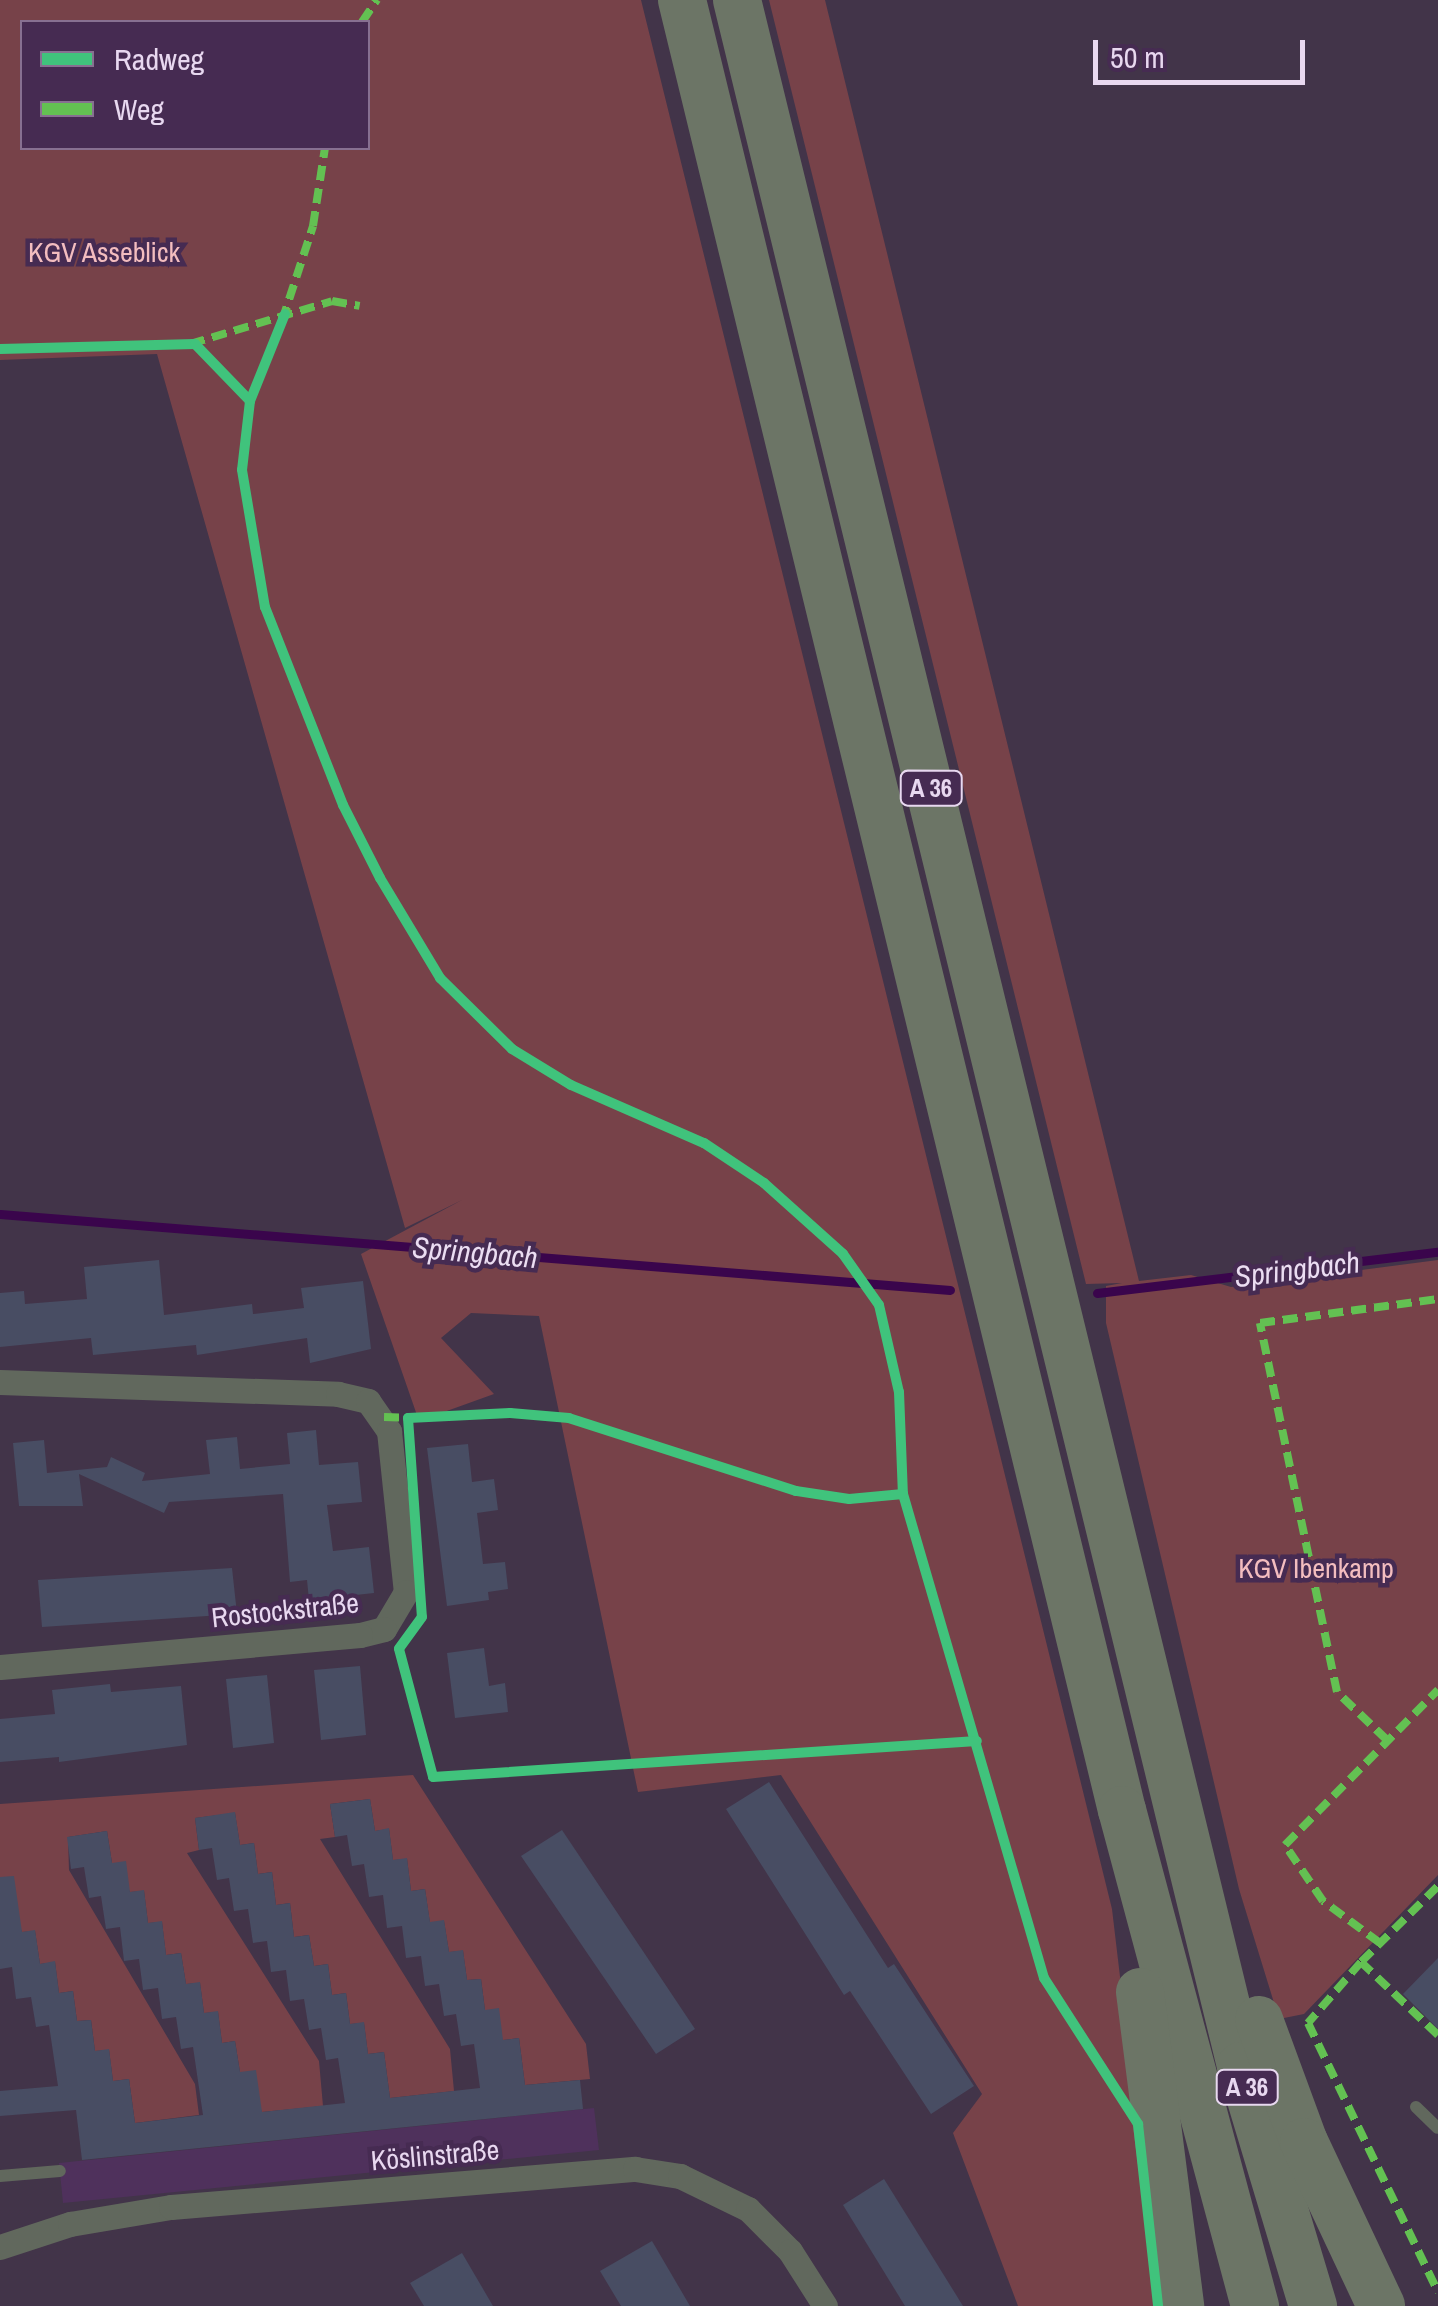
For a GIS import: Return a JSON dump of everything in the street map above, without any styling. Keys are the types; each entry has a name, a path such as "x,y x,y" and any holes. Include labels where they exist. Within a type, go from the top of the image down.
{"highway":[{"name":"A 36","path":"682,0 1122,1810 1256,2306"},
{"name":"A 36","path":"737,0 1241,2066 1313,2306"},
{"path":"1122,1810 1130,1933 1180,2306"},
{"path":"1194,1865 1236,1954 1304,2142 1381,2306"}],"street":[{"name":"Rostockstraße","path":"0,1382 338,1394 368,1401 389,1430 406,1592 384,1628 360,1635 0,1667"},
{"name":"Köslinstraße","path":"0,2247 70,2224 171,2208 635,2169 680,2176 748,2210 790,2251 825,2306"}],"lane":[{"path":"1416,2106 1438,2128"},
{"path":"0,2176 60,2171"}],"shaded area":[{"path":"594,2108 599,2150 63,2203 59,2163"}],"green space":[{"name":"KGV Asseblick","path":"0,0 641,0 1112,1909 1159,2306 1018,2306 953,2133 982,2094 781,1775 638,1792 539,1316 471,1313 441,1338 494,1394 419,1421 361,1254 462,1200 405,1228 157,354 0,360"},
{"name":"KGV Ibenkamp","path":"769,0 825,0 1139,1281 1191,1275 1231,1287 1438,1260 1438,1875 1304,2014 1279,2019 1239,1889 1106,1323 1106,1286 1122,1283 1086,1284"},
{"path":"413,1775 586,2044 590,2079 525,2085 519,2038 503,2040 485,2010 481,1979 467,1980 463,1951 449,1952 444,1921 430,1923 425,1889 411,1891 407,1859 393,1860 389,1829 375,1831 370,1799 330,1804 335,1837 320,1839 450,2049 454,2091 390,2098 384,2052 368,2054 364,2023 350,2024 346,1993 332,1995 328,1964 314,1966 309,1935 294,1937 290,1903 276,1905 272,1872 258,1874 254,1843 240,1845 235,1813 195,1818 199,1850 187,1853 319,2061 323,2106 262,2112 240,2072 235,2041 222,2043 218,2012 204,2013 200,1983 186,1984 181,1953 166,1955 162,1922 148,1923 144,1891 130,1892 112,1863 107,1831 68,1837 69,1870 195,2084 199,2115 135,2123 129,2079 113,2081 109,2050 95,2051 91,2020 77,2021 73,1991 59,1993 55,1962 40,1964 35,1931 22,1932 0,1877 0,1804"}],"building":[{"path":"159,1260 164,1315 252,1304 253,1314 304,1308 301,1288 363,1281 371,1349 310,1363 307,1338 197,1355 196,1345 93,1355 91,1338 0,1347 0,1293 24,1291 25,1304 87,1299 84,1267"},
{"path":"316,1430 319,1465 358,1462 362,1502 327,1505 333,1551 369,1547 374,1593 309,1600 307,1580 290,1582 283,1494 169,1502 164,1513 79,1474 83,1506 19,1506 13,1443 44,1440 47,1473 107,1467 111,1457 145,1473 142,1481 210,1474 206,1440 237,1437 240,1469 290,1464 287,1433"},
{"path":"468,1444 472,1482 494,1479 498,1510 477,1513 483,1564 505,1562 508,1589 488,1592 489,1600 447,1606 427,1448"},
{"path":"232,1568 237,1614 42,1627 38,1580"},
{"path":"484,1648 489,1686 505,1683 508,1712 455,1718 447,1653"},
{"path":"360,1666 366,1735 321,1740 314,1670"},
{"path":"267,1675 274,1743 233,1748 226,1679"},
{"path":"110,1684 111,1692 181,1686 187,1745 59,1762 59,1757 0,1762 0,1719 55,1714 52,1690"},
{"path":"769,1782 888,1968 894,1964 974,2086 931,2114 850,1991 844,1995 726,1809"},
{"path":"370,1799 375,1831 389,1828 393,1860 407,1858 411,1891 425,1889 430,1922 444,1920 449,1952 463,1950 467,1980 481,1979 485,2010 499,2008 503,2040 519,2038 525,2085 580,2080 583,2109 82,2160 76,2110 0,2116 0,2091 58,2086 49,2025 36,2027 31,1997 16,1999 12,1967 0,1969 0,1877 14,1876 22,1932 35,1930 40,1964 55,1961 59,1993 73,1991 77,2021 91,2020 95,2051 109,2049 113,2081 129,2079 135,2123 203,2115 193,2047 181,2049 176,2017 162,2019 158,1988 143,1990 139,1959 124,1961 120,1927 106,1929 101,1896 89,1898 84,1867 71,1869 67,1837 107,1831 112,1863 126,1861 130,1892 144,1890 148,1923 162,1921 166,1955 181,1953 186,1984 200,1982 204,2013 218,2011 222,2043 235,2041 240,2072 256,2070 262,2112 345,2103 338,2058 326,2060 321,2028 309,2030 304,1999 290,2001 286,1970 271,1972 267,1941 253,1943 248,1909 234,1911 229,1878 217,1880 212,1848 199,1850 195,1818 235,1812 240,1845 254,1843 258,1874 272,1872 276,1905 290,1903 294,1937 309,1935 314,1966 328,1964 332,1995 346,1993 350,2024 364,2022 368,2054 384,2052 390,2098 480,2088 474,2044 461,2046 456,2014 444,2016 439,1984 425,1986 421,1956 406,1958 402,1926 387,1928 383,1895 369,1897 364,1864 352,1866 347,1835 335,1837 330,1804"},
{"path":"562,1830 695,2029 656,2054 521,1856"},
{"path":"1438,1958 1438,2029 1403,1994"},
{"path":"884,2179 963,2306 905,2306 843,2205"},
{"path":"652,2241 690,2306 621,2306 600,2271"},
{"path":"462,2253 493,2306 424,2306 410,2283"}],"waterway":[{"name":"Springbach","path":"0,1214 950,1290"},
{"name":"Springbach","path":"1097,1293 1438,1252"}],"marked path":[{"path":"363,20 377,0"},
{"path":"282,321 313,226 325,150"},
{"path":"190,344 332,301 360,306"},
{"path":"1387,1740 1337,1692 1260,1323 1438,1299"},
{"path":"384,1417 415,1418"},
{"path":"1380,1943 1323,1901 1285,1845 1438,1690"},
{"path":"1361,1962 1438,1886"},
{"path":"1438,2035 1361,1962 1308,2023 1438,2292"}],"cycle path":[{"path":"285,314 250,401 242,470 265,607 343,805 380,878 440,978 512,1049 571,1085 704,1143 764,1183 843,1254 879,1305 899,1392 903,1494 1044,1978 1138,2124 1158,2306"},
{"path":"0,349 195,344 250,401"},
{"path":"903,1494 849,1499 796,1491 569,1418 510,1413 408,1418 422,1617 399,1649 433,1777 977,1741"}]}
